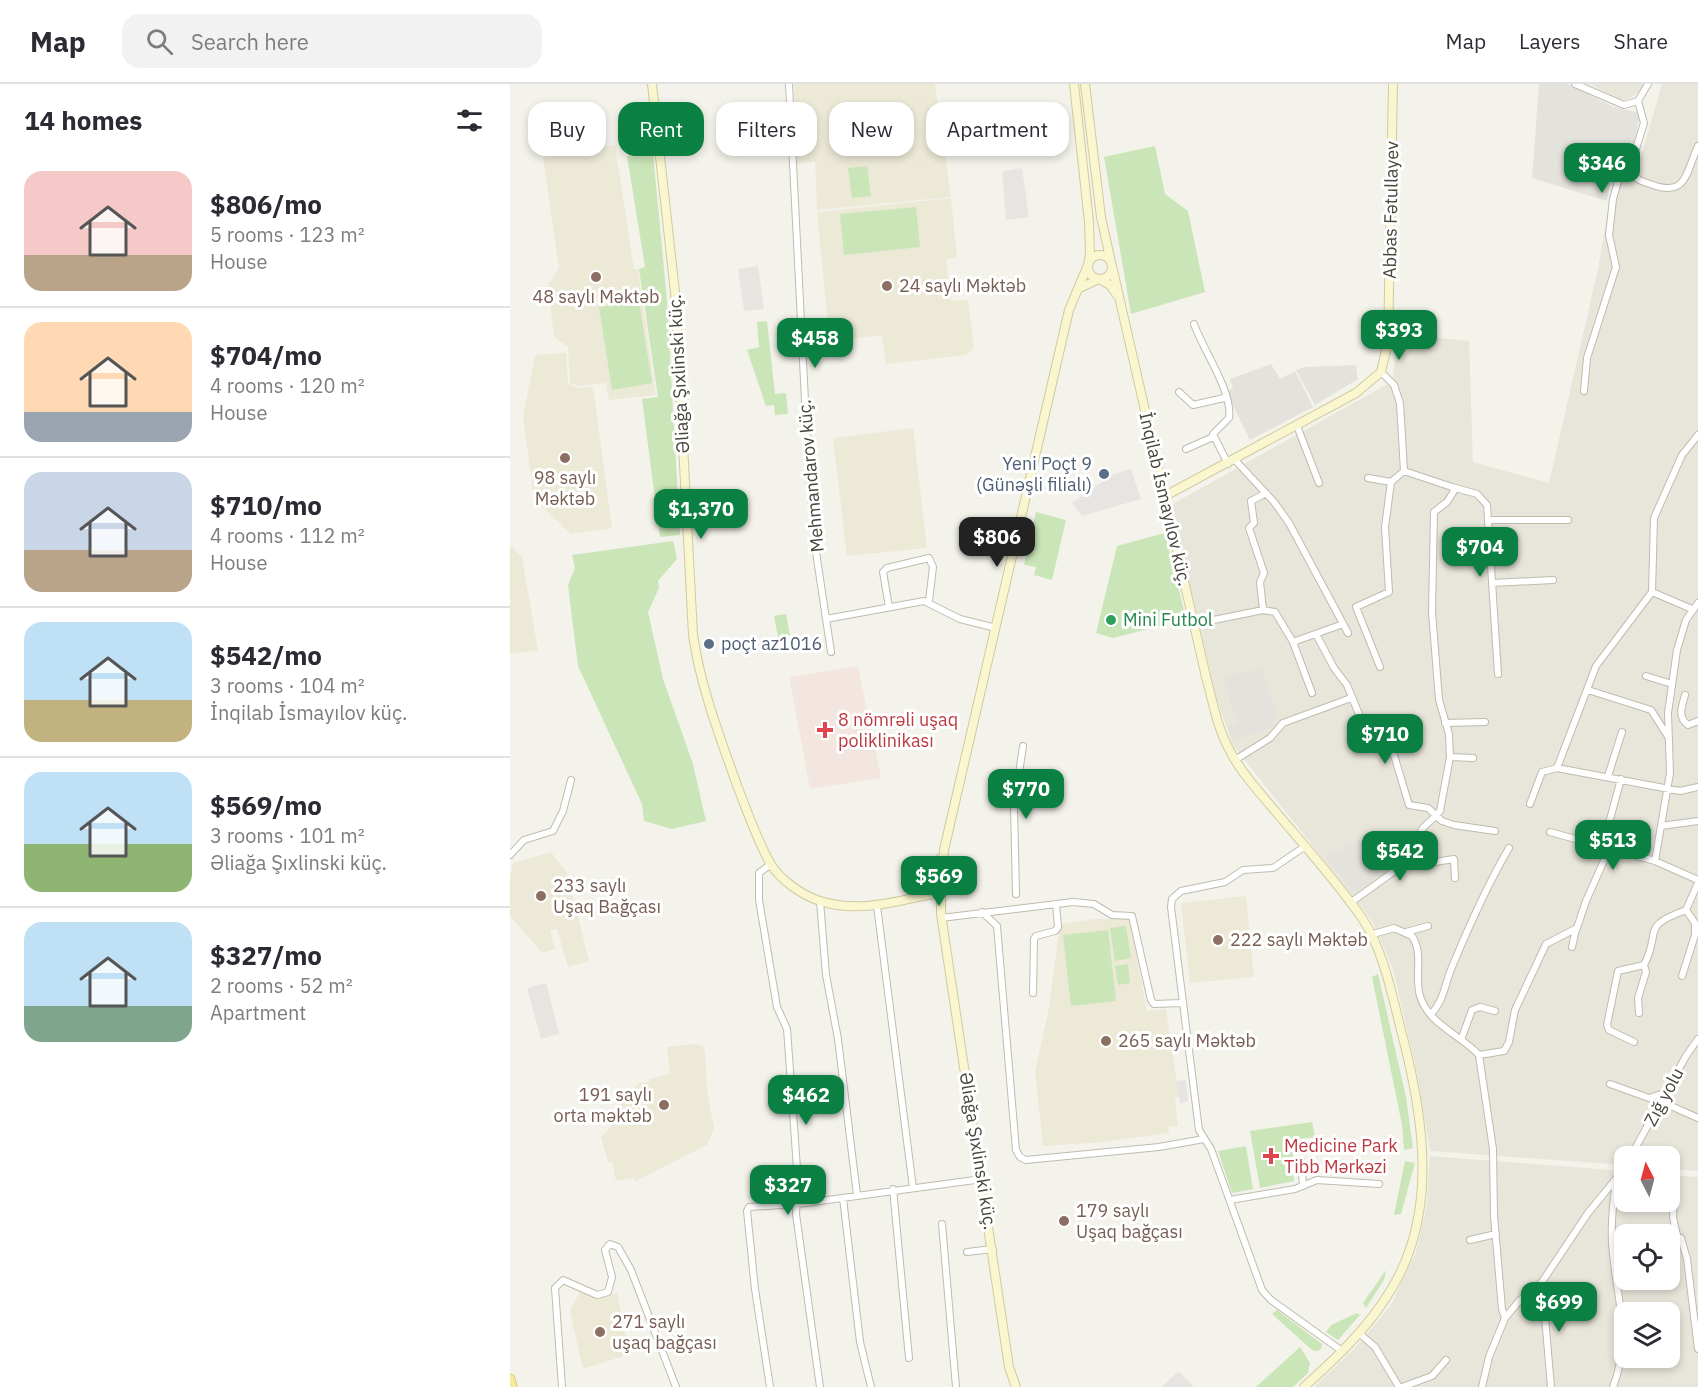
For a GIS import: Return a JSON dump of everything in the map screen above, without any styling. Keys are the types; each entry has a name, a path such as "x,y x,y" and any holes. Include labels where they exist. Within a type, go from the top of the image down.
{"main road":[{"name":"Əliağa Şıxlinski küç.","path":"652,84 675,292 696,652 714,724 771,864 794,887 820,901 847,906 877,906 929,895"},
{"path":"1074,84 1089,222 1088,265 1092,276 1110,285 1121,303"},
{"name":"İnqilab İsmayılov küç.","path":"1085,84 1101,217 1217,719 1235,760 1364,920 1386,973 1405,1044 1423,1137 1424,1161 1417,1216 1406,1259 1390,1293 1359,1333 1304,1387"},
{"name":"Abbas Fətullayev","path":"1381,372 1388,342 1393,84"},
{"path":"941,916 944,850 1075,293 1092,258 1098,255 1106,256 1111,264 1107,276 1088,282 1075,293"},
{"path":"1165,496 1356,393 1381,372"},
{"path":"903,900 926,879 944,850"},
{"path":"926,879 934,877 941,886"},
{"path":"926,879 923,891 929,895 941,916"},
{"path":"929,895 938,892 941,886"},
{"name":"Əliağa Şıxlinski küç.","path":"941,916 994,1249 1010,1367 1015,1387"},
{"path":"510,1379 512,1387"}],"street":[{"name":"Mehmandarov küç.","path":"789,84 808,460 831,651"},
{"path":"1575,84 1618,104 1631,105 1638,100 1648,84"},
{"path":"1584,391 1587,358 1616,267 1609,235 1613,199 1619,178 1629,171 1644,123 1638,100"},
{"path":"1629,171 1639,180 1674,190 1682,184 1698,146"},
{"path":"1194,324 1203,347 1221,379 1224,398 1228,406 1229,418 1215,431 1214,437 1231,462 1266,493 1289,523 1348,633"},
{"path":"1381,372 1394,385 1400,403 1404,471"},
{"path":"1179,392 1193,405 1224,398"},
{"path":"1297,426 1319,483"},
{"path":"1557,768 1596,666 1652,592 1654,518 1682,455 1698,435"},
{"path":"1186,449 1214,437"},
{"path":"1380,667 1356,607 1389,592 1385,527 1391,482 1404,471"},
{"path":"1404,471 1477,494 1484,500 1488,520 1498,674"},
{"path":"1368,478 1391,482"},
{"path":"1422,855 1419,832 1422,825 1436,816 1443,804 1450,757 1439,700 1432,612 1434,512 1453,496 1452,487"},
{"path":"1263,610 1260,582 1264,573 1249,528 1254,523 1251,501 1266,493"},
{"path":"1488,520 1568,519"},
{"path":"889,607 884,572 887,568 929,558 933,567 929,601"},
{"path":"1492,583 1553,580"},
{"path":"1652,592 1692,609"},
{"path":"826,619 929,601 960,619 996,628"},
{"path":"1655,861 1670,773 1668,713 1677,650 1692,609 1698,603"},
{"path":"1194,624 1263,610 1278,614 1293,642 1312,693"},
{"path":"1293,642 1343,624"},
{"path":"1316,634 1363,724 1394,755 1408,805 1428,808 1436,816 1454,825 1495,831"},
{"path":"1646,676 1672,684"},
{"path":"1588,690 1651,710 1669,738"},
{"path":"1685,695 1680,712 1684,722 1688,725 1698,722"},
{"path":"1235,760 1270,738 1283,723 1351,698"},
{"path":"1445,723 1485,722"},
{"path":"1608,776 1622,732"},
{"path":"1016,894 1014,807 1023,746"},
{"path":"1450,757 1473,758"},
{"path":"1530,804 1542,772 1557,768 1680,791 1698,787"},
{"path":"1603,845 1621,779"},
{"path":"510,855 524,840 547,834 557,826 571,780"},
{"path":"1661,825 1698,821"},
{"path":"1550,832 1655,861 1698,882 1686,910 1660,921 1654,928 1644,965 1646,972 1638,998 1639,1013"},
{"path":"1304,847 1273,868 1244,870 1225,882 1176,894 1171,907 1195,1110 1262,1290 1341,1351"},
{"path":"1431,1014 1440,1003 1449,973 1485,888 1509,848"},
{"path":"1572,947 1576,930 1610,848"},
{"path":"1422,855 1435,862 1454,859 1455,878"},
{"path":"1350,903 1410,860 1422,855"},
{"path":"771,864 759,873 757,879 777,1007 787,1029 798,1204 796,1214 820,1387"},
{"path":"820,901 826,975 838,1039 857,1196"},
{"path":"941,916 1056,904 1094,904 1112,915 1132,916 1151,1000 1154,1004 1182,1003"},
{"path":"1032,993 1034,939 1036,936 1055,931 1058,927 1056,904"},
{"path":"877,906 913,1188"},
{"path":"1682,976 1695,935 1695,923 1686,910"},
{"path":"982,912 997,926 1016,1150 1020,1158 1026,1160 1116,1152 1204,1138"},
{"path":"1406,932 1428,926"},
{"path":"1370,935 1394,928 1406,932 1416,942 1420,995 1431,1014 1448,1032 1479,1055 1493,1149 1496,1234 1502,1309 1505,1318"},
{"path":"1479,1055 1500,1053 1507,1047 1515,1010 1546,944 1576,930"},
{"path":"1634,1042 1609,1030 1606,1025 1618,971 1644,965"},
{"path":"1461,1040 1472,1010 1480,1007 1495,1011"},
{"name":"Zığ yolu","path":"1637,1146 1686,1056 1698,1039"},
{"path":"1610,1084 1648,1098 1667,1092"},
{"path":"1662,1102 1698,1118"},
{"path":"1301,1160 1304,1186"},
{"path":"770,1387 755,1289 747,1211 753,1205 798,1204 893,1189 982,1179"},
{"path":"1230,1200 1304,1186 1317,1180 1378,1184"},
{"path":"1482,1387 1489,1357 1505,1318 1520,1300 1542,1282 1588,1213 1614,1184"},
{"path":"893,1189 909,1358"},
{"path":"843,1198 860,1342 872,1387"},
{"path":"1614,1212 1612,1241 1620,1302"},
{"path":"942,1224 956,1387"},
{"path":"1470,1240 1496,1234"},
{"path":"1680,1238 1682,1238 1687,1259 1698,1349"},
{"path":"562,1387 555,1288 560,1281 568,1280 597,1295 608,1292 612,1277 604,1250 610,1244 618,1247 631,1270 676,1387"},
{"path":"967,1252 994,1249"},
{"path":"1542,1282 1551,1387"},
{"path":"1359,1333 1375,1347 1400,1387 1432,1376 1446,1360"},
{"path":"1613,1387 1619,1368"}],"shaded area":[{"path":"794,84 935,84 938,102 926,102 926,156 945,156 951,197 817,210 815,162 797,163 797,156 817,156 817,102 795,102"},
{"path":"1539,84 1567,84 1614,107 1640,113 1634,147 1625,166 1611,180 1607,201 1532,178"},
{"path":"1589,84 1644,84 1640,91 1629,99 1619,99"},
{"path":"1662,84 1698,84 1698,1171 1680,1170 1680,1146 1614,1146 1614,1164 1430,1151 1417,1073 1393,969 1372,921 1233,745 1216,697 1171,505 1393,381 1397,334 1469,341 1473,462 1549,483 1598,269 1613,181 1626,167 1637,171"},
{"name":"48 saylı Məktəb","path":"615,145 634,269 638,269 656,395 609,400 606,383 579,386 570,383 568,347 554,337 548,284 559,268 543,157 606,156 606,146"},
{"path":"1022,168 1029,217 1006,220 1002,171"},
{"name":"24 saylı Məktəb","path":"951,198 957,257 946,260 951,301 968,300 974,347 972,350 966,355 886,364 882,335 841,340 835,334 829,335 817,212"},
{"path":"758,266 764,309 744,311 738,269"},
{"name":"98 saylı Məktəb","path":"566,353 568,384 579,388 593,387 612,528 571,534 534,499 523,417 535,355"},
{"path":"1271,364 1280,379 1295,371 1313,407 1250,440 1226,392 1233,388 1230,379"},
{"path":"1356,365 1358,379 1315,405 1296,370 1304,367"},
{"path":"913,428 927,548 847,556 833,438"},
{"path":"1131,469 1141,499 1082,516 1072,503 1114,474"},
{"path":"510,545 522,557 538,650 510,654"},
{"path":"858,666 881,778 810,789 789,677"},
{"path":"1262,669 1276,712 1269,728 1234,741 1228,727 1237,723 1223,676"},
{"path":"1372,834 1387,870 1355,894 1326,857"},
{"name":"233 saylı Uşaq Bağçası","path":"551,852 567,873 589,961 568,967 557,929 550,931 555,949 542,953 510,916 510,876 513,863"},
{"name":"222 saylı Məktəb","path":"1246,896 1254,977 1190,983 1181,903"},
{"name":"265 saylı Məktəb","path":"1095,919 1130,919 1147,1011 1166,1009 1179,1097 1175,1098 1178,1126 1168,1127 1169,1133 1103,1142 1043,1146 1035,1071 1049,1008 1060,924"},
{"path":"546,983 559,1034 541,1039 527,988"},
{"name":"191 saylı orta məktəb","path":"695,1044 703,1046 705,1051 707,1091 714,1128 707,1145 636,1181 634,1178 616,1181 612,1162 608,1162 601,1137 622,1116 616,1095 634,1089 638,1083 649,1082 649,1079 670,1074 667,1047"},
{"path":"1186,1080 1188,1102 1180,1103 1176,1081"},
{"path":"1430,1156 1614,1170 1614,1212 1680,1212 1680,1176 1698,1177 1698,1387 1314,1387 1354,1349 1391,1305 1416,1252 1426,1209"},
{"name":"271 saylı uşaq bağçası","path":"580,1292 598,1298 617,1293 630,1354 583,1369 570,1310"},
{"path":"1179,1371 1194,1387 1161,1387"}],"green space":[{"path":"1155,146 1165,194 1188,211 1205,292 1131,314 1104,157"},
{"path":"627,156 653,156 667,301 680,535 660,537 642,399 658,397 639,269 645,267"},
{"path":"867,166 871,196 852,198 848,168"},
{"path":"916,207 920,247 844,255 840,214"},
{"path":"639,301 652,383 612,390 599,307"},
{"path":"767,321 775,394 786,393 788,414 775,415 774,405 766,406 747,350 759,347 757,322"},
{"path":"1036,512 1066,520 1052,580 1034,575 1036,567 1024,565"},
{"path":"1165,533 1186,619 1113,638 1096,633 1117,546"},
{"path":"673,541 677,559 658,581 659,588 648,612 663,679 693,764 706,821 672,829 644,821 642,804 578,666 568,585 575,568 572,555"},
{"path":"786,614 790,635 778,637 774,616"},
{"path":"1126,926 1131,958 1115,961 1110,928"},
{"path":"1108,930 1116,1001 1071,1006 1063,935"},
{"path":"1128,964 1130,983 1118,985 1115,966"},
{"path":"1378,974 1406,1097 1413,1148 1404,1150 1402,1125 1372,977"},
{"path":"1312,1122 1315,1137 1292,1140 1294,1181 1260,1188 1250,1131"},
{"path":"1246,1146 1253,1189 1232,1193 1218,1151"},
{"path":"1405,1161 1415,1163 1401,1214 1394,1215"},
{"path":"1386,1270 1384,1280 1366,1308 1363,1303"},
{"path":"1277,1310 1322,1344 1321,1349 1312,1350 1272,1314"},
{"path":"1357,1313 1360,1315 1338,1340 1326,1332 1331,1325"},
{"path":"1300,1347 1310,1363 1308,1373 1293,1387 1256,1387"}],"place":[{"name":"48 saylı Məktəb","path":"596,277"},
{"name":"24 saylı Məktəb","path":"887,286"},
{"name":"98 saylı Məktəb","path":"565,458"},
{"name":"Yeni Poçt 9 (Günəşli filialı)","path":"1104,474"},
{"name":"Mini Futbol","path":"1111,620"},
{"name":"poçt az1016","path":"709,644"},
{"name":"8 nömrəli uşaq poliklinikası","path":"825,730"},
{"name":"233 saylı Uşaq Bağçası","path":"541,896"},
{"name":"222 saylı Məktəb","path":"1218,940"},
{"name":"265 saylı Məktəb","path":"1106,1041"},
{"name":"191 saylı orta məktəb","path":"664,1105"},
{"name":"Medicine Park Tibb Mərkəzi","path":"1271,1156"},
{"name":"179 saylı Uşaq bağçası","path":"1064,1221"},
{"name":"271 saylı uşaq bağçası","path":"600,1332"}]}
